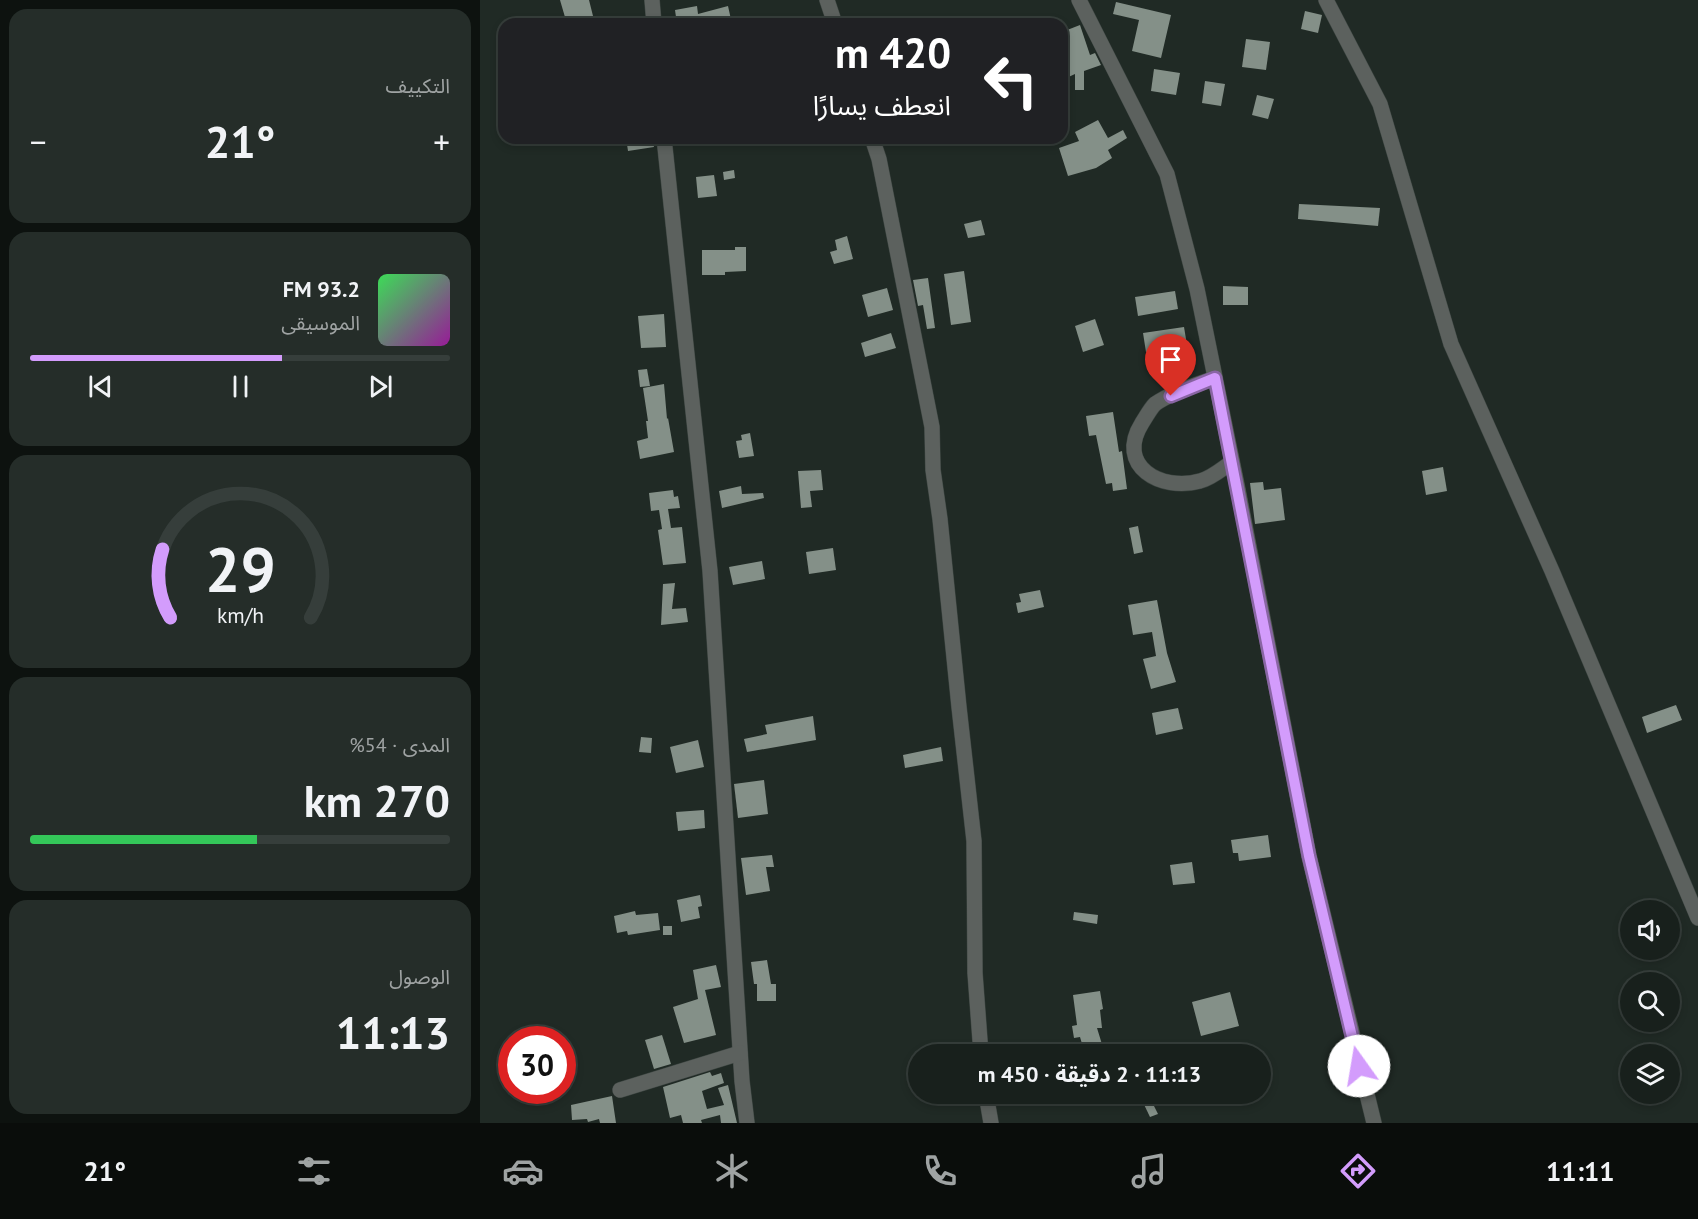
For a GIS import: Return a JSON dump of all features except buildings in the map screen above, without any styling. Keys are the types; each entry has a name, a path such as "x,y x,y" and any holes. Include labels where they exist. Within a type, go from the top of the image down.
{"street":[{"path":"652,0 654,18"},
{"path":"827,0 833,18"},
{"path":"1079,0 1167,174 1197,289 1309,856 1374,1123"},
{"path":"1326,0 1380,104 1451,344 1552,571 1698,918"},
{"path":"665,144 710,571 740,1053 747,1123"},
{"path":"874,144 879,159 932,427 933,470 974,841 975,973 980,1044"},
{"path":"1215,378 1153,405 1135,435 1133,452 1137,464 1153,478 1179,483 1200,481 1232,462"},
{"path":"620,1090 740,1053"},
{"path":"988,1104 991,1123"}],"route":[{"path":"1171,396 1215,378 1309,856 1359,1066"}]}
